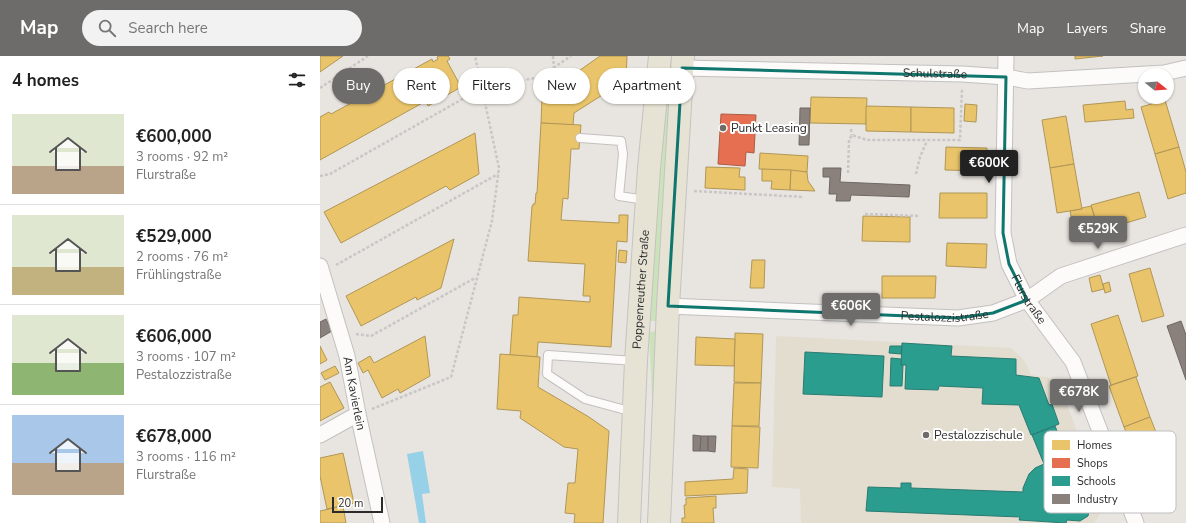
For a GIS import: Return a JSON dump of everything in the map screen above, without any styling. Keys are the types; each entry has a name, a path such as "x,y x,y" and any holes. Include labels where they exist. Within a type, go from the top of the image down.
{"main road":[{"name":"Poppenreuther Straße","path":"630,523 636,361 647,200 660,56"},
{"path":"659,523 668,306 682,62"}],"street":[{"name":"Flurstraße","path":"1006,56 1003,233 1009,264 1027,300 1073,362 1100,431"},
{"name":"Schulstraße","path":"682,62 962,74 1006,77 1028,81 1164,73 1186,68"},
{"name":"Pestalozzistraße","path":"668,306 958,318 993,313 1027,300 1061,276 1186,235"},
{"name":"Am Kavierlein","path":"321,269 347,356 382,523"},
{"path":"320,435 358,414"},
{"name":"Flurstraße","path":"1132,513 1136,523"}],"lane":[{"path":"580,138 621,141 623,154 619,196 647,200"},
{"path":"633,412 585,399 547,374 548,355 636,361"}],"path":[{"path":"320,88 368,56"},
{"path":"475,56 478,68"},
{"path":"553,56 554,68"},
{"path":"554,68 571,56"},
{"path":"852,135 867,140 960,140 962,74"},
{"path":"320,176 330,174 458,102"},
{"path":"358,414 451,376 492,221 499,168 485,104"},
{"path":"848,173 849,140 852,135 851,129"},
{"path":"916,174 920,157 927,140"},
{"path":"321,269 498,174"},
{"path":"675,190 804,197"},
{"path":"865,214 920,216"},
{"path":"342,337 353,334 372,336 476,278"}],"highlighted area":[{"path":"682,68 1006,77 1003,233 1009,264 1027,300 993,313 958,318 668,306"}],"shaded area":[{"name":"Pestalozzischule","path":"776,336 1011,348 1024,360 1031,375 1047,377 1059,383 1077,431 1044,431 1044,513 1100,513 1094,523 801,523 800,489 772,487"}],"green space":[{"path":"667,56 673,56 672,68 666,68"},
{"path":"664,104 670,104 658,321 648,321"},
{"path":"658,331 655,397 652,397 649,332"}],"water":[{"path":"423,451 430,493 422,494 426,523 419,523 407,454"}],"building: Homes":[{"path":"320,56 343,56 320,72"},
{"path":"448,56 450,59 447,61 458,81 458,89 450,93 450,68 415,68 432,59 433,62 438,59 437,57"},
{"path":"600,56 627,56 626,68 598,68 598,98 590,103 590,68 583,68"},
{"path":"1075,56 1103,56 1075,59"},
{"path":"393,80 393,104 421,104 320,160 320,117 329,112 331,114 349,104 385,104 385,85"},
{"path":"811,97 867,98 866,124 810,123"},
{"path":"1125,101 1126,110 1133,109 1134,118 1085,122 1083,105"},
{"path":"542,104 588,104 574,113 573,125 541,123"},
{"path":"965,104 977,105 976,122 964,121"},
{"path":"1151,104 1166,104 1179,147 1155,154 1141,107"},
{"path":"866,106 911,107 911,132 866,131"},
{"path":"911,107 954,108 954,133 911,132"},
{"path":"1066,116 1074,164 1050,168 1042,120"},
{"path":"541,123 581,125 579,149 571,149 568,199 563,198 561,220 619,223 619,215 628,215 627,242 617,241 611,347 538,342 537,357 510,355 513,315 518,315 519,297 590,302 590,296 583,296 585,264 528,261 532,206 535,204 537,193"},
{"path":"475,133 479,174 450,190 446,186 341,243 324,212"},
{"path":"946,147 987,148 986,171 945,170"},
{"path":"1179,147 1186,172 1186,193 1168,199 1155,154"},
{"path":"760,153 808,156 807,172 759,169"},
{"path":"1074,164 1082,209 1057,213 1050,168"},
{"path":"706,167 740,168 739,177 745,177 745,190 705,188"},
{"path":"762,169 791,170 790,190 771,189 772,181 762,181"},
{"path":"791,170 807,172 808,181 815,191 790,190"},
{"path":"1139,192 1146,217 1099,231 1091,205"},
{"path":"940,193 987,193 987,218 939,218"},
{"path":"1091,206 1097,225 1074,229 1070,211"},
{"path":"863,216 910,217 910,242 862,241"},
{"path":"454,239 441,288 417,300 416,297 361,326 346,296"},
{"path":"947,243 987,244 986,268 946,266"},
{"path":"619,250 627,251 626,263 618,262"},
{"path":"752,260 765,260 764,288 750,288"},
{"path":"1150,268 1164,316 1142,322 1129,274"},
{"path":"1100,275 1104,289 1092,292 1089,278"},
{"path":"882,276 936,276 935,298 882,298"},
{"path":"1109,282 1111,291 1105,293 1103,284"},
{"path":"1118,315 1138,376 1111,385 1091,324"},
{"path":"735,333 763,334 761,383 734,382"},
{"path":"425,336 430,376 400,393 398,389 382,398 368,370 363,373 358,363 370,356 374,363"},
{"path":"696,337 735,339 734,366 695,365"},
{"path":"320,346 327,360 320,364"},
{"path":"500,354 540,357 538,387 589,417 609,431 603,523 574,523 575,514 565,513 568,483 575,483 578,449 564,447 520,418 521,411 497,409"},
{"path":"335,366 339,373 325,380 321,373"},
{"path":"1136,377 1150,417 1124,427 1109,386"},
{"path":"330,382 344,408 320,421 320,387"},
{"path":"734,383 761,383 759,426 732,426"},
{"path":"1150,417 1156,431 1126,431 1124,427"},
{"path":"732,426 760,427 758,468 731,467"},
{"path":"343,453 354,503 327,509 320,476 320,458"},
{"path":"734,468 748,469 747,493 685,496 685,482 733,479"},
{"path":"716,496 716,508 713,508 714,523 682,523 682,518 685,518 684,505 686,505 686,498"},
{"path":"343,506 346,523 320,523 320,511"}],"building: Shops":[{"path":"721,114 756,115 754,153 746,152 745,166 718,164"}],"building: Schools":[{"path":"902,343 952,346 951,356 1016,359 1016,375 1039,378 1049,405 1052,404 1059,424 1031,435 1019,405 982,404 983,388 939,386 938,390 905,389 906,365 901,365"},
{"path":"890,346 902,346 901,354 889,353"},
{"path":"805,352 884,356 882,397 803,394"},
{"path":"891,358 901,359 901,365 903,365 902,386 890,386"},
{"path":"1055,426 1057,431 1044,431 1044,464 1032,435"},
{"path":"1044,464 1044,513 1089,513 1088,516 1080,521 1067,520 1066,523 1019,520 1020,517 866,511 868,487 901,488 901,483 911,483 911,488 1023,492 1023,488 1029,474 1035,468"}],"building: Industry":[{"path":"800,108 810,108 809,145 799,145"},
{"path":"823,168 841,168 840,182 910,185 909,197 851,195 850,201 836,201 837,194 829,194 830,177 823,177"},
{"path":"326,319 332,331 320,338 320,322"},
{"path":"1181,321 1186,335 1186,380 1167,326"},
{"path":"693,435 701,436 700,451 693,451"},
{"path":"701,436 708,436 708,451 700,451"},
{"path":"708,436 716,436 715,452 708,451"}],"place":[{"name":"Punkt Leasing","path":"723,128"},
{"name":"Pestalozzischule","path":"926,435"}]}
